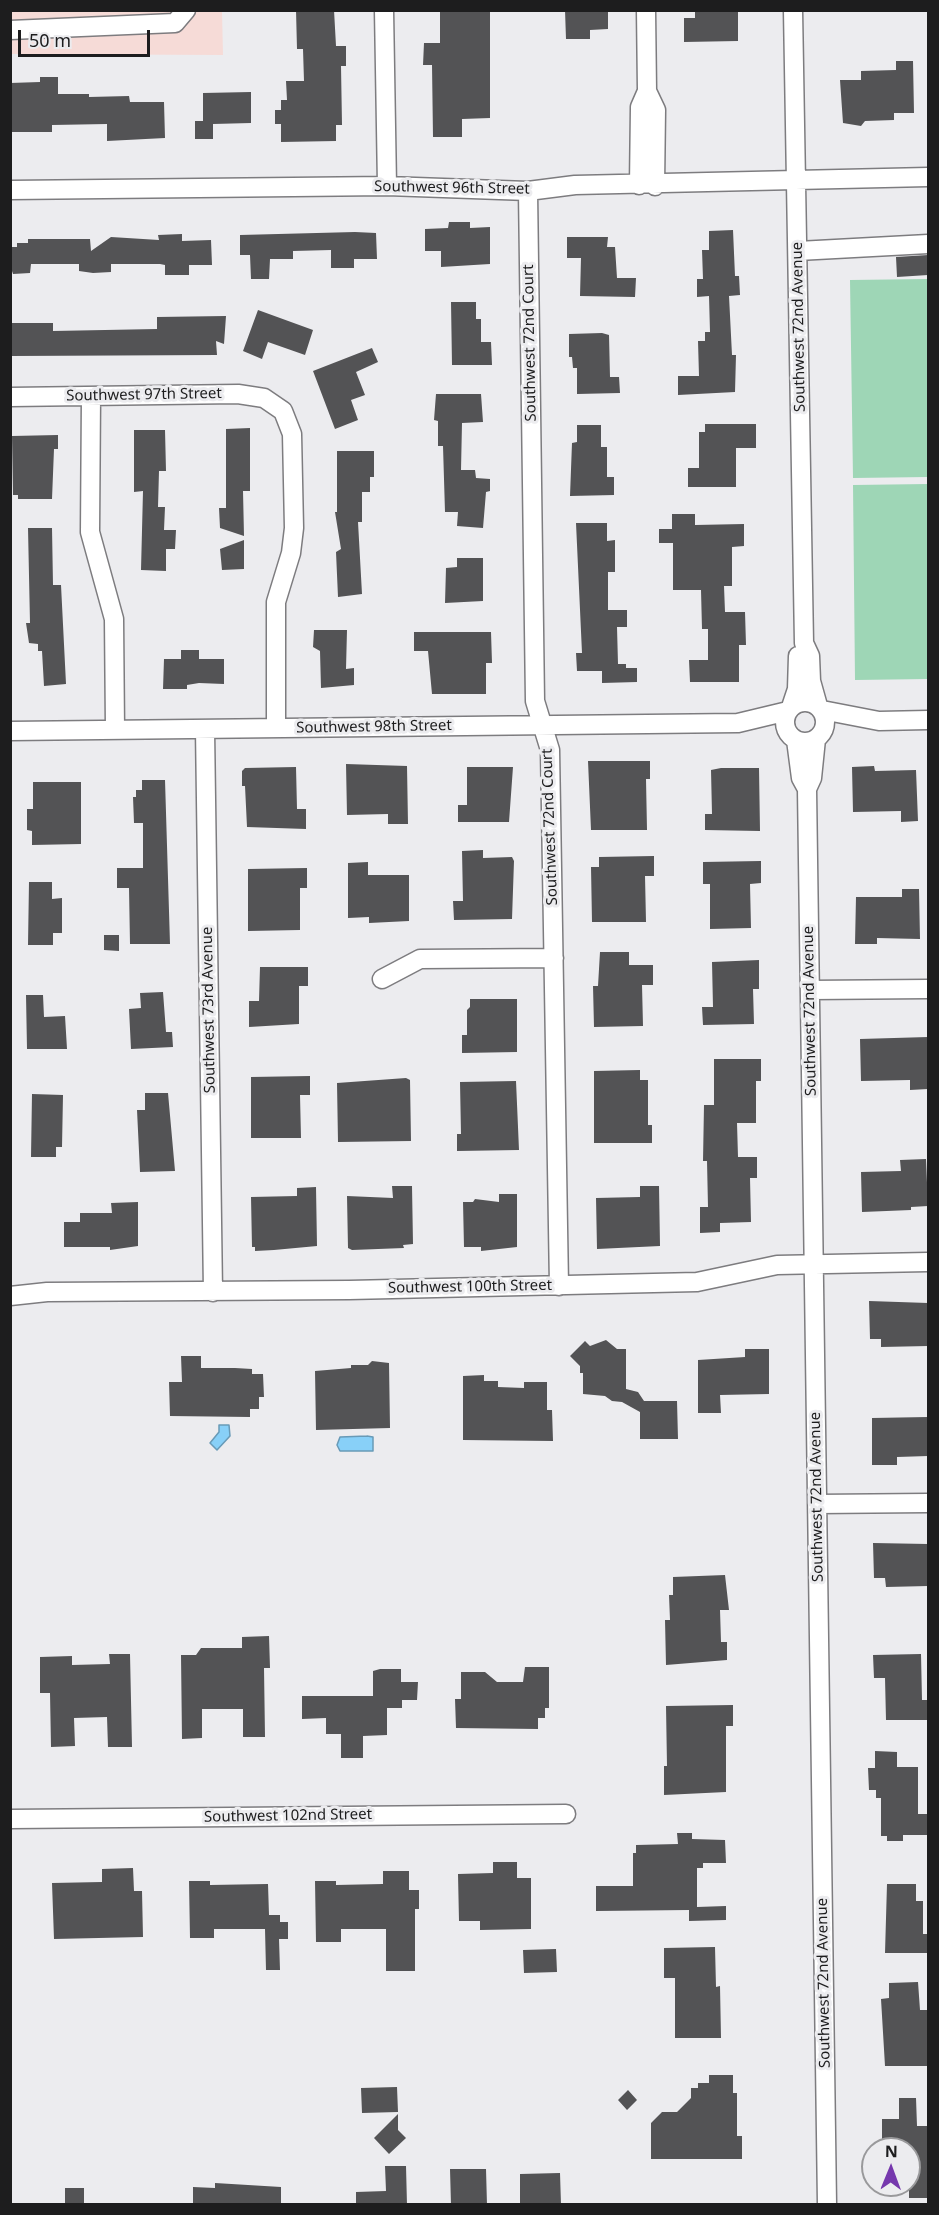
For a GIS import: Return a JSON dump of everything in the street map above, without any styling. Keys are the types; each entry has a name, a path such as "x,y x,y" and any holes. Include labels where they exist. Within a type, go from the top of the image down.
{"street":[{"path":"10,30 175,23 186,10"},
{"path":"384,10 387,186"},
{"path":"646,10 647,91 640,107 647,185"},
{"name":"Southwest 72nd Avenue","path":"794,10 804,643 810,656 811,681 820,708"},
{"name":"Southwest 96th Street","path":"10,190 387,186 528,191 575,185 928,177"},
{"name":"Southwest 72nd Court","path":"528,191 535,701 550,750 560,1286"},
{"path":"798,251 928,244"},
{"name":"Southwest 97th Street","path":"10,397 238,394 264,398 277,404 286,416 292,434 294,528 275,614 276,728"},
{"path":"91,396 90,532 114,619 115,730"},
{"name":"Southwest 72nd Avenue","path":"789,709 798,681 798,655 804,643"},
{"path":"879,721 802,742 793,738 784,723 789,709 802,702 879,721 928,720"},
{"path":"819,737 825,721 820,708"},
{"name":"Southwest 98th Street","path":"10,731 738,723 789,709"},
{"name":"Southwest 98th Street","path":"738,723 744,727 778,731 793,738"},
{"name":"Southwest 73rd Avenue","path":"205,729 213,1292"},
{"name":"Southwest 72nd Avenue","path":"819,737 812,778 807,789 827,2205"},
{"name":"Southwest 72nd Avenue","path":"793,738 801,778 807,789"},
{"path":"382,980 420,959 554,958"},
{"path":"810,990 928,989"},
{"name":"Southwest 100th Street","path":"10,1296 48,1292 213,1292 697,1282 777,1265 928,1262"},
{"path":"817,1504 928,1503"},
{"name":"Southwest 102nd Street","path":"10,1819 566,1814"}],"shaded area":[{"path":"11,11 222,11 223,55 11,54"}],"green space":[{"path":"928,279 928,477 853,478 850,280"},
{"path":"928,484 928,679 855,680 853,485"}],"water":[{"path":"219,1425 229,1425 230,1436 217,1450 210,1443 219,1432"},
{"path":"340,1437 373,1437 373,1451 340,1451 337,1445"}],"building":[{"path":"296,10 334,10 336,46 346,46 346,66 341,66 342,125 336,125 336,141 281,142 281,124 275,124 275,110 281,110 281,100 287,100 286,81 304,81 303,49 297,49"},
{"path":"440,10 490,10 490,118 462,119 462,137 433,137 432,65 423,65 424,43 440,43"},
{"path":"565,10 608,10 608,29 590,30 590,39 566,39"},
{"path":"695,10 738,10 738,41 684,42 684,18 695,18"},
{"path":"896,61 913,61 914,113 894,113 894,120 865,121 861,126 843,123 840,80 861,80 861,71 896,70"},
{"path":"40,77 58,77 58,94 89,94 89,97 129,96 130,102 164,102 165,138 107,141 107,124 52,125 52,132 10,132 10,83 40,82"},
{"path":"251,92 251,123 213,124 213,139 195,139 195,121 203,121 203,93"},
{"path":"449,222 470,222 470,228 490,227 490,264 441,267 441,251 425,251 425,229 448,228"},
{"path":"733,230 735,276 739,276 740,295 729,296 732,355 736,355 735,392 678,395 678,376 699,376 698,341 705,341 705,332 710,332 709,296 697,297 697,279 703,279 702,250 709,250 709,231"},
{"path":"376,233 377,259 354,259 354,268 331,268 331,250 293,251 293,259 270,259 269,279 251,279 250,255 240,255 240,235"},
{"path":"182,234 182,241 211,240 212,265 189,265 189,275 165,275 165,265 160,264 111,264 111,272 93,273 79,271 79,264 31,264 30,273 13,274 10,265 10,247 17,247 17,243 28,243 28,239 90,239 91,251 111,237 159,240 158,235"},
{"path":"567,237 608,237 607,247 615,247 617,278 636,278 635,297 580,296 581,258 567,258"},
{"path":"928,255 928,275 897,277 896,257"},
{"path":"451,302 476,302 476,319 481,319 481,342 491,342 492,365 452,365"},
{"path":"258,310 313,330 305,355 268,342 262,359 243,351"},
{"path":"226,316 224,344 216,341 217,355 10,356 10,323 53,323 53,331 157,329 157,317"},
{"path":"602,333 609,335 610,377 619,377 620,393 577,394 577,368 573,368 572,357 569,357 569,334"},
{"path":"372,348 378,362 356,372 365,395 351,400 358,420 335,429 313,371"},
{"path":"436,394 481,394 483,422 462,423 461,470 475,470 476,478 490,479 490,491 486,492 483,528 457,526 458,512 445,512 443,446 438,446 438,421 434,420"},
{"path":"705,424 756,424 756,448 736,448 736,487 688,487 688,468 699,468 699,432 705,432"},
{"path":"577,425 601,425 601,447 607,447 607,477 614,477 614,495 570,496 572,443 577,442"},
{"path":"250,428 250,491 243,491 244,536 220,528 219,508 226,508 226,429"},
{"path":"134,430 165,430 166,471 159,471 158,507 165,507 164,530 176,530 175,549 166,549 166,571 141,570 143,491 134,492"},
{"path":"58,435 58,449 54,449 52,499 18,499 18,495 13,495 12,436"},
{"path":"337,451 374,451 374,477 370,477 370,492 362,492 362,522 358,522 362,594 338,597 336,552 341,549 335,512 337,512"},
{"path":"672,514 695,514 695,525 744,524 744,546 732,547 732,586 724,586 725,612 745,612 746,645 739,645 739,682 690,682 689,660 708,660 708,629 702,629 701,590 673,590 673,543 659,543 659,529 672,529"},
{"path":"576,523 607,523 607,541 615,540 615,572 608,572 608,610 627,610 627,627 617,627 618,664 626,664 626,668 637,668 637,682 602,683 602,671 577,671 576,653 582,653"},
{"path":"28,528 52,528 53,585 61,585 66,684 44,686 42,651 38,651 38,644 29,643 26,623 30,623"},
{"path":"244,540 244,569 222,570 220,549"},
{"path":"457,558 483,558 483,601 445,603 446,568 457,567"},
{"path":"314,630 347,630 346,669 354,668 354,685 321,688 320,651 313,647"},
{"path":"414,632 491,632 492,663 486,663 486,694 432,694 428,651 414,651"},
{"path":"181,650 199,650 199,659 224,659 224,684 199,683 187,685 187,689 163,689 164,659 181,659"},
{"path":"588,761 650,761 650,779 646,779 647,830 591,830"},
{"path":"346,764 407,766 408,824 388,824 388,814 347,815"},
{"path":"874,766 875,771 916,770 918,821 901,822 901,811 853,812 852,767"},
{"path":"296,767 297,809 306,809 306,829 247,827 242,771 245,768"},
{"path":"467,767 513,767 509,822 458,822 458,805 467,805"},
{"path":"759,768 760,831 705,830 705,814 712,814 711,770"},
{"path":"142,780 165,780 170,944 130,944 129,888 117,888 117,868 143,868 143,823 134,823 133,797 136,797 136,790 142,790"},
{"path":"33,782 81,782 81,844 32,845 32,831 27,830 27,809 33,809"},
{"path":"483,850 483,858 512,857 514,861 512,919 454,920 453,901 463,901 462,851"},
{"path":"654,856 654,876 645,876 646,922 592,922 591,867 599,867 599,857"},
{"path":"761,861 761,883 750,884 751,928 710,929 710,884 703,884 703,862"},
{"path":"368,862 368,875 409,875 409,921 369,923 369,917 348,918 348,863"},
{"path":"307,868 307,888 300,888 300,930 248,931 248,869"},
{"path":"29,882 52,882 52,899 62,898 62,933 53,933 53,945 28,945"},
{"path":"902,889 919,889 920,939 877,938 877,944 855,944 856,897 902,897"},
{"path":"104,935 119,935 119,951 104,950"},
{"path":"600,952 629,952 629,965 653,965 653,985 642,985 643,1026 594,1027 593,986 598,986"},
{"path":"759,960 759,989 753,989 754,1024 703,1025 702,1007 713,1007 712,962"},
{"path":"260,967 308,967 308,986 299,986 299,1024 249,1027 249,1001 259,1001"},
{"path":"163,992 166,1032 172,1032 173,1047 131,1049 129,1009 141,1008 140,993"},
{"path":"26,995 43,995 44,1017 65,1016 67,1049 27,1049"},
{"path":"470,999 517,999 517,1052 462,1053 462,1035 467,1035 467,1010 470,1007"},
{"path":"928,1037 928,1089 910,1090 910,1080 861,1081 860,1039"},
{"path":"714,1059 761,1059 761,1081 756,1081 756,1123 737,1123 738,1157 757,1157 757,1178 750,1178 751,1222 720,1223 720,1232 700,1233 700,1207 708,1207 707,1161 703,1161 704,1105 714,1105"},
{"path":"640,1070 640,1080 648,1080 648,1125 652,1125 652,1143 594,1143 594,1071"},
{"path":"310,1076 310,1095 300,1095 301,1138 251,1138 251,1077"},
{"path":"406,1078 410,1080 411,1141 338,1142 337,1083"},
{"path":"516,1081 519,1150 457,1151 457,1134 461,1134 460,1082"},
{"path":"145,1093 168,1093 175,1171 140,1172 137,1110 145,1110"},
{"path":"32,1094 63,1095 62,1147 56,1147 56,1157 31,1157"},
{"path":"926,1159 928,1206 911,1207 911,1210 862,1212 861,1172 901,1171 900,1160"},
{"path":"392,1186 412,1186 413,1244 403,1245 404,1248 352,1250 348,1248 347,1196 393,1198"},
{"path":"640,1186 659,1186 660,1246 597,1249 596,1198 640,1197"},
{"path":"316,1187 317,1246 255,1251 255,1247 252,1247 251,1197 297,1196 297,1188"},
{"path":"499,1194 517,1194 517,1247 481,1251 481,1247 464,1247 463,1202 473,1202 475,1199 499,1202"},
{"path":"138,1202 138,1246 110,1250 110,1247 64,1247 64,1222 80,1222 80,1213 112,1213 111,1203"},
{"path":"869,1301 928,1303 928,1346 881,1347 881,1339 870,1339"},
{"path":"606,1340 617,1349 626,1349 626,1389 638,1392 644,1401 677,1401 678,1439 640,1439 640,1412 605,1396 583,1394 583,1373 580,1373 580,1366 570,1356 585,1341 590,1346"},
{"path":"745,1349 769,1349 769,1394 720,1395 721,1413 698,1413 698,1360 745,1357"},
{"path":"181,1356 201,1356 201,1368 252,1369 252,1374 263,1374 264,1397 259,1397 259,1409 250,1409 250,1417 170,1416 169,1382 182,1382"},
{"path":"372,1361 389,1363 390,1428 316,1430 315,1371 351,1368 351,1365 368,1365"},
{"path":"484,1375 484,1381 498,1381 498,1387 524,1388 524,1382 547,1382 547,1410 552,1410 553,1441 463,1440 463,1376"},
{"path":"928,1417 928,1456 897,1457 897,1465 872,1465 872,1418"},
{"path":"873,1543 928,1544 928,1586 886,1587 885,1578 874,1578"},
{"path":"725,1575 729,1610 720,1610 721,1642 727,1642 727,1660 666,1665 665,1620 670,1620 669,1595 673,1595 673,1577"},
{"path":"269,1636 270,1668 264,1668 265,1737 243,1737 243,1709 202,1709 202,1738 182,1739 181,1655 196,1655 201,1648 242,1648 242,1637"},
{"path":"109,1654 130,1654 132,1747 108,1747 107,1717 74,1718 75,1746 51,1747 50,1693 40,1693 40,1657 72,1656 72,1665 110,1664"},
{"path":"921,1654 922,1700 928,1700 928,1720 886,1720 885,1678 874,1678 873,1655"},
{"path":"525,1667 549,1667 549,1708 545,1708 545,1718 538,1718 538,1729 456,1728 455,1699 461,1699 461,1672 485,1672 497,1682 523,1682"},
{"path":"401,1669 401,1682 418,1682 417,1700 402,1700 402,1708 387,1708 387,1735 363,1736 363,1758 341,1758 341,1734 326,1734 326,1718 302,1719 302,1696 373,1696 373,1671"},
{"path":"733,1705 733,1726 726,1726 726,1792 664,1795 664,1766 667,1766 666,1706"},
{"path":"875,1751 897,1752 897,1767 918,1767 918,1814 928,1814 928,1835 903,1835 903,1841 887,1841 887,1836 881,1836 881,1798 876,1798 876,1790 869,1790 868,1768 875,1768"},
{"path":"677,1833 692,1833 692,1839 725,1840 726,1863 703,1863 703,1868 697,1868 697,1907 726,1906 726,1920 689,1921 689,1910 596,1911 596,1886 633,1886 633,1853 636,1853 636,1845 678,1844"},
{"path":"493,1862 517,1862 517,1878 531,1878 531,1929 480,1930 480,1921 459,1921 458,1874 493,1873"},
{"path":"133,1868 134,1891 142,1891 143,1937 54,1939 52,1883 102,1882 102,1869"},
{"path":"383,1871 409,1871 409,1890 419,1890 419,1909 415,1909 415,1971 386,1971 386,1929 341,1929 341,1942 316,1942 315,1881 336,1881 336,1885 383,1884"},
{"path":"189,1881 210,1881 210,1885 268,1884 269,1915 280,1915 280,1922 288,1922 288,1939 279,1939 280,1970 266,1970 265,1929 214,1929 214,1938 190,1938"},
{"path":"887,1884 916,1884 916,1901 923,1901 923,1934 928,1934 928,1953 885,1953"},
{"path":"715,1947 716,1987 720,1986 721,2038 675,2038 675,1978 664,1978 664,1948"},
{"path":"556,1949 557,1972 524,1973 523,1950"},
{"path":"918,1982 920,2010 928,2010 928,2066 885,2066 881,1999 889,1998 889,1983"},
{"path":"709,2075 733,2075 733,2093 737,2093 737,2136 742,2136 742,2159 651,2159 651,2123 662,2112 677,2112 691,2098 691,2088 698,2088 698,2083 709,2083"},
{"path":"397,2087 398,2112 362,2113 361,2088"},
{"path":"628,2090 637,2100 627,2110 618,2100"},
{"path":"899,2098 916,2098 917,2126 927,2126 928,2198 909,2198 921,2197 921,2137 882,2137 882,2119 899,2119"},
{"path":"398,2114 398,2130 406,2138 389,2154 374,2138"},
{"path":"385,2166 406,2166 407,2205 356,2205 356,2192 386,2191"},
{"path":"450,2169 486,2169 487,2205 451,2205"},
{"path":"560,2173 561,2205 520,2205 520,2174"},
{"path":"215,2183 281,2187 281,2205 193,2205 193,2187 215,2188"},
{"path":"65,2188 84,2188 84,2205 65,2205"}]}
